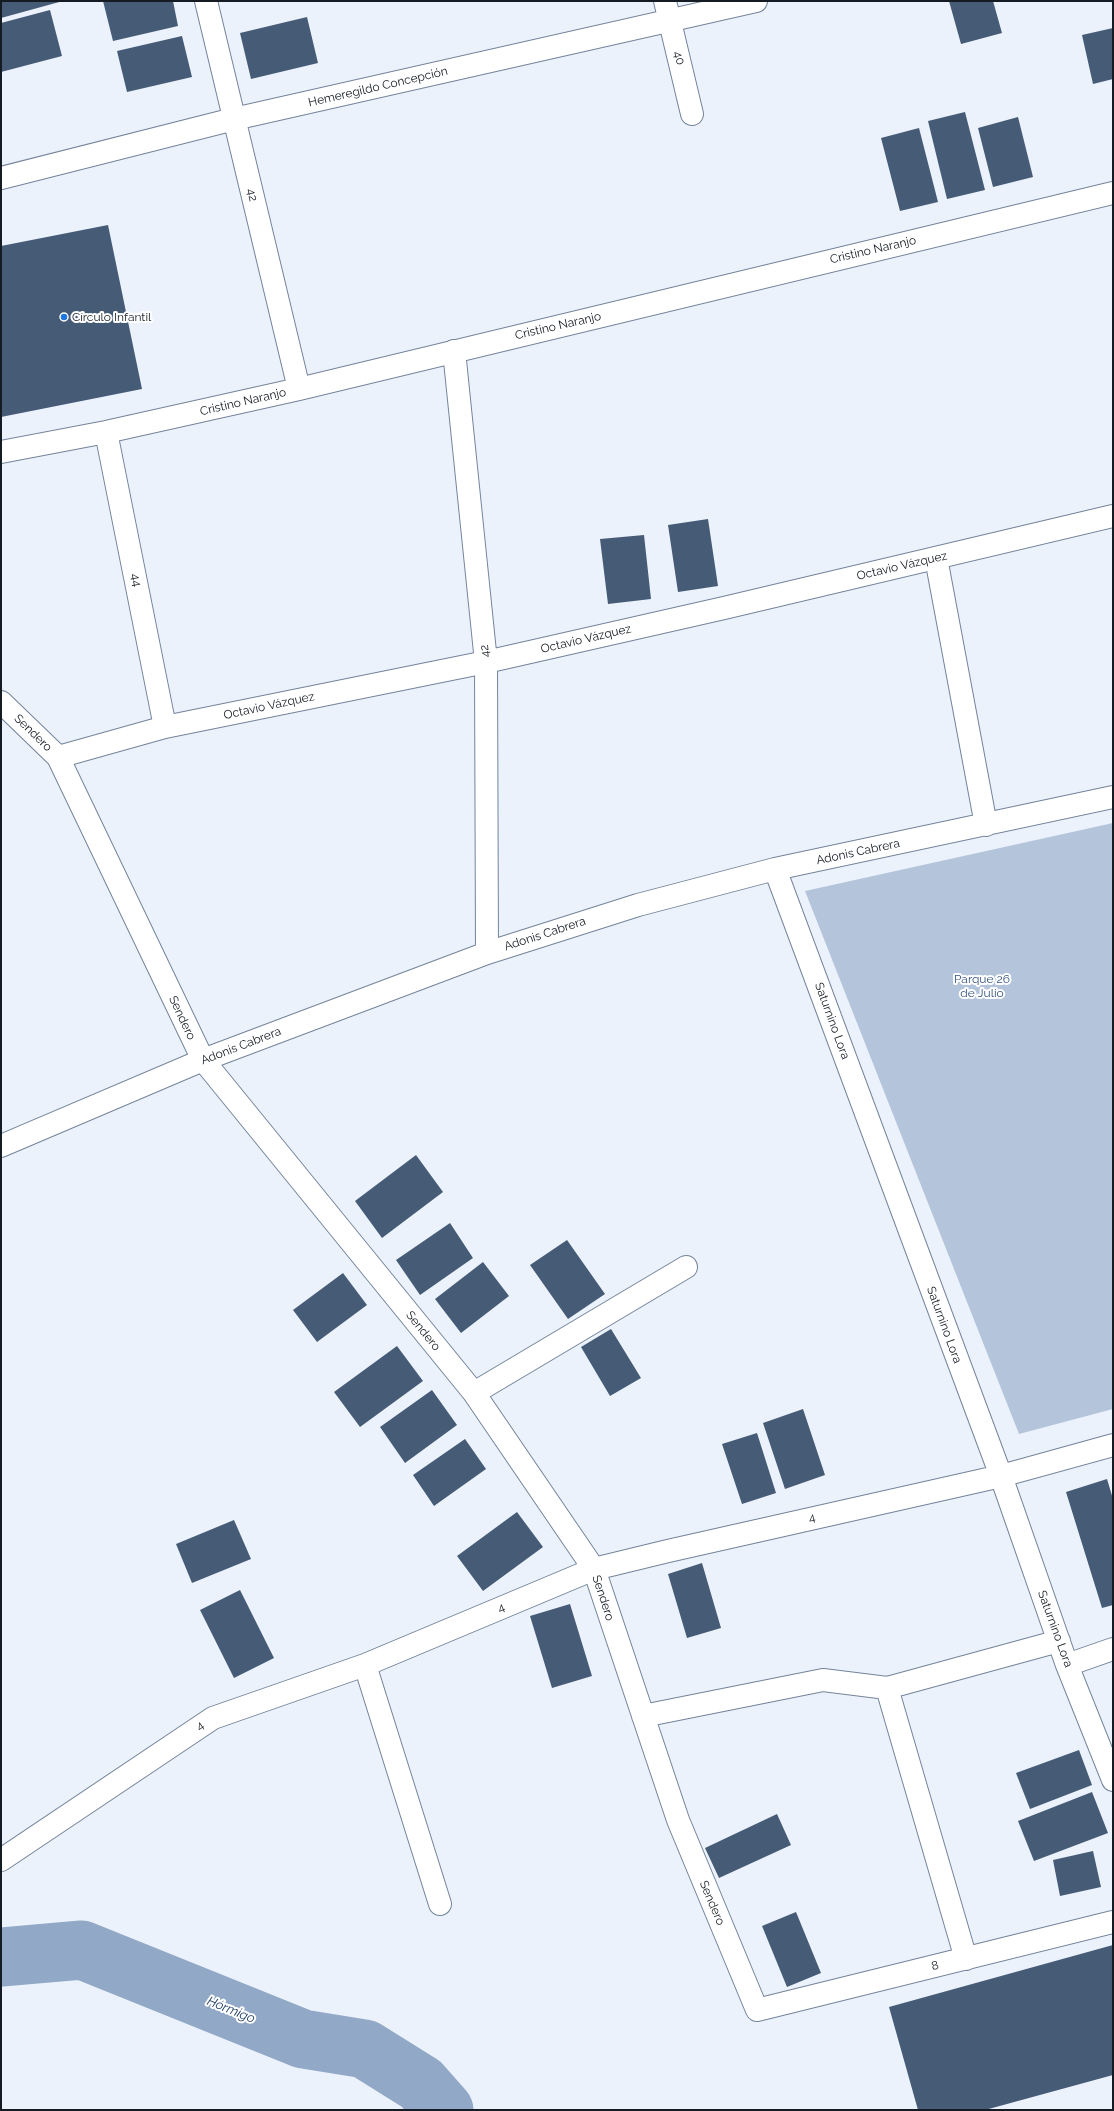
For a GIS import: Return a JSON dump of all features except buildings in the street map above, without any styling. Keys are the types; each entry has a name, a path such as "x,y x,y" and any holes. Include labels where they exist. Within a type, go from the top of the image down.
{"street":[{"name":"42","path":"206,1 299,389"},
{"name":"40","path":"665,1 692,114"},
{"name":"Hemeregildo Concepción","path":"1,178 234,119 670,22 756,1"},
{"name":"Cristino Naranjo","path":"1,452 106,432 299,389 1113,193"},
{"name":"42","path":"454,351 486,662 487,953"},
{"name":"44","path":"106,432 165,727"},
{"name":"Octavio Vázquez","path":"58,757 165,727 486,662 1113,516"},
{"path":"936,558 986,825"},
{"name":"Sendero","path":"1,702 58,757 203,1060 474,1393 594,1570 678,1820 757,2010"},
{"name":"Adonis Cabrera","path":"1,1146 203,1060 487,953 638,905 775,869 1113,797"},
{"name":"Saturnino Lora","path":"775,869 1001,1476 1058,1641 1113,1780"},
{"path":"474,1393 686,1266"},
{"name":"4","path":"1,1860 213,1718 365,1665 594,1570 676,1549 1001,1476 1113,1445"},
{"path":"643,1716 823,1680 887,1688 1058,1641"},
{"path":"1067,1665 1113,1649"},
{"path":"365,1665 440,1904"},
{"path":"887,1688 966,1959"},
{"name":"8","path":"757,2010 1113,1922"}],"green space":[{"name":"Parque 26 de Julio","path":"1113,823 1113,1409 1019,1434 805,891"}],"waterway":[{"name":"Hórmigo","path":"1,1957 82,1950 303,2039 365,2049 421,2084 444,2110"}],"place":[{"name":"Círculo Infantil","path":"64,317"}]}
